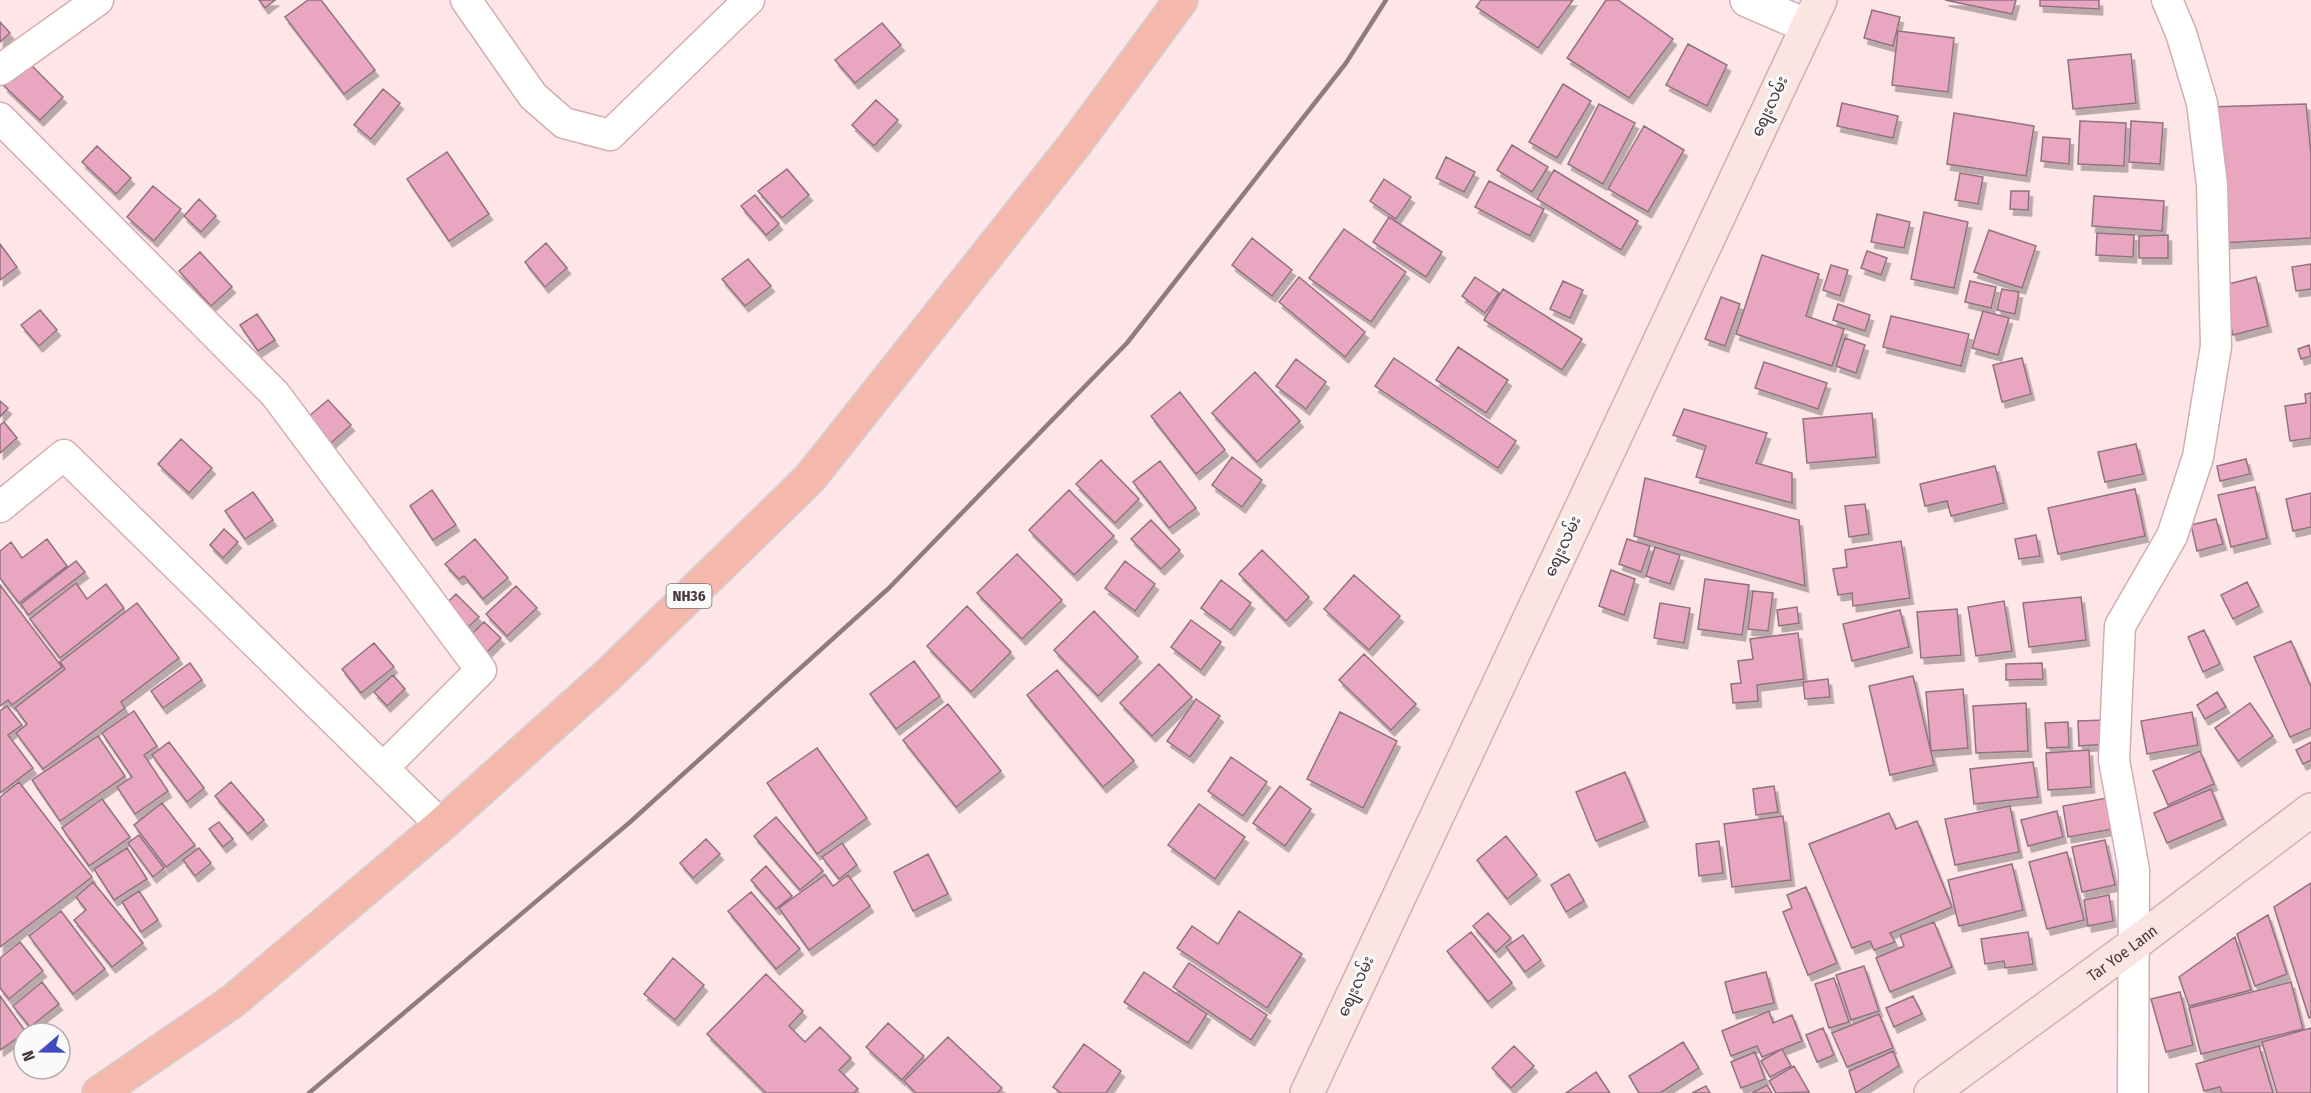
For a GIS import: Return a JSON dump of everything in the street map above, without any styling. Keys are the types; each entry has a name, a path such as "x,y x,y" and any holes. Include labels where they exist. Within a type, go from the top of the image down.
{"highway":[{"name":"NH36","path":"99,1093 232,1001 441,825 609,674 810,478 1075,144 1181,0"}],"main road":[{"name":"စျေးလမ်း","path":"1306,1093 1813,13"},
{"name":"Tar Yoe Lann","path":"1931,1093 2133,945 2311,810"}],"street":[{"path":"0,70 98,0"},
{"path":"466,0 533,96 564,123 610,135 748,0"},
{"path":"1747,0 1813,13"},
{"path":"2133,1093 2134,870 2114,760 2120,626 2172,536 2198,457 2216,346 2211,184 2202,103 2181,33 2167,0"},
{"path":"0,118 275,394 481,670 383,768"},
{"path":"0,507 64,455 441,825"}],"building":[{"path":"259,0 275,0 265,8"},
{"path":"308,0 321,0 375,70 344,94 285,17"},
{"path":"1481,0 1573,0 1538,48 1476,7"},
{"path":"1606,0 1618,0 1673,39 1629,98 1567,58"},
{"path":"1945,0 2016,0 2012,14"},
{"path":"2040,0 2099,0 2099,9 2040,6"},
{"path":"1872,10 1900,17 1893,46 1864,38"},
{"path":"0,22 10,33 0,42"},
{"path":"882,23 901,45 855,83 835,60"},
{"path":"1898,31 1954,38 1948,92 1892,85"},
{"path":"1688,44 1727,65 1707,106 1666,85"},
{"path":"2131,54 2136,103 2073,109 2068,60"},
{"path":"28,62 63,97 40,120 4,86"},
{"path":"1563,84 1591,101 1557,158 1529,142"},
{"path":"383,89 400,103 371,139 354,125"},
{"path":"876,100 898,120 874,146 852,125"},
{"path":"1842,103 1898,116 1893,138 1837,126"},
{"path":"1599,104 1635,123 1603,184 1568,164"},
{"path":"2306,104 2311,154 2311,238 2221,243 2210,107"},
{"path":"1954,113 2034,126 2026,176 1947,164"},
{"path":"2080,121 2126,123 2124,166 2078,164"},
{"path":"2131,121 2163,123 2160,164 2129,162"},
{"path":"1644,126 1684,150 1648,212 1608,189"},
{"path":"2043,137 2070,139 2069,164 2041,161"},
{"path":"1512,145 1548,167 1532,192 1497,170"},
{"path":"97,146 131,178 116,194 82,162"},
{"path":"447,152 489,214 449,241 407,179"},
{"path":"1446,157 1475,172 1464,192 1436,178"},
{"path":"787,169 809,195 782,218 758,191"},
{"path":"1554,170 1638,221 1621,250 1537,199"},
{"path":"1960,173 1983,177 1978,204 1955,200"},
{"path":"1384,179 1411,197 1396,219 1370,201"},
{"path":"1489,181 1544,209 1530,236 1475,207"},
{"path":"153,186 181,209 154,241 127,217"},
{"path":"2011,191 2029,191 2028,210 2010,209"},
{"path":"755,195 779,224 766,235 741,206"},
{"path":"2094,196 2164,201 2162,231 2092,226"},
{"path":"199,199 216,216 201,232 184,216"},
{"path":"1924,212 1968,222 1954,288 1911,279"},
{"path":"1877,214 1910,222 1904,248 1871,242"},
{"path":"1389,217 1442,252 1426,277 1373,242"},
{"path":"1344,229 1406,272 1371,322 1309,278"},
{"path":"1989,230 2036,246 2022,288 1974,272"},
{"path":"2097,233 2134,235 2133,257 2096,255"},
{"path":"2168,235 2168,258 2139,258 2139,236"},
{"path":"1252,238 1292,270 1272,296 1232,265"},
{"path":"546,243 567,268 545,287 525,262"},
{"path":"0,244 17,267 0,280"},
{"path":"1867,251 1887,258 1881,275 1861,268"},
{"path":"200,252 232,287 211,306 179,271"},
{"path":"1762,255 1819,274 1806,316 1844,329 1832,366 1736,334"},
{"path":"748,259 771,286 745,306 722,279"},
{"path":"2311,264 2311,289 2296,291 2292,267"},
{"path":"1831,265 1848,270 1840,296 1823,290"},
{"path":"1299,277 1365,332 1345,357 1279,302"},
{"path":"1475,277 1499,293 1485,313 1462,296"},
{"path":"2256,277 2268,326 2233,335 2221,286"},
{"path":"1563,281 1583,290 1570,318 1550,309"},
{"path":"1970,281 1996,287 1991,308 1965,302"},
{"path":"1503,289 1582,339 1562,370 1484,320"},
{"path":"2002,289 2019,292 2015,314 1997,310"},
{"path":"1721,297 1740,304 1725,346 1705,339"},
{"path":"1838,304 1870,315 1865,331 1833,320"},
{"path":"40,310 57,330 39,346 21,325"},
{"path":"1983,311 2009,318 1998,355 1972,348"},
{"path":"257,314 275,340 258,351 240,325"},
{"path":"1891,316 1969,334 1961,366 1883,347"},
{"path":"1845,338 1865,345 1856,373 1836,366"},
{"path":"2309,345 2311,356 2301,359 2298,349"},
{"path":"1458,347 1508,380 1486,413 1436,380"},
{"path":"1394,358 1516,441 1498,468 1375,386"},
{"path":"2022,358 2031,394 2002,402 1993,365"},
{"path":"1296,359 1326,382 1306,409 1276,386"},
{"path":"1764,362 1827,383 1818,409 1755,388"},
{"path":"1255,372 1300,421 1257,462 1212,413"},
{"path":"1180,392 1225,450 1196,474 1151,416"},
{"path":"2311,393 2311,438 2290,441 2285,406 2306,403 2305,394"},
{"path":"328,400 351,425 331,443 308,417"},
{"path":"0,401 8,408 0,417"},
{"path":"1684,409 1767,433 1756,463 1792,473 1792,503 1696,477 1706,446 1673,435"},
{"path":"1872,413 1876,457 1807,463 1803,419"},
{"path":"4,422 17,438 0,453 0,425"},
{"path":"181,439 212,468 189,493 158,464"},
{"path":"2136,444 2143,474 2105,482 2098,452"},
{"path":"1232,457 1262,480 1242,507 1212,485"},
{"path":"2246,459 2250,474 2220,481 2217,466"},
{"path":"1101,460 1139,499 1115,523 1076,484"},
{"path":"1160,461 1196,508 1169,528 1133,482"},
{"path":"1995,466 2004,503 1951,516 1947,501 1925,506 1920,484"},
{"path":"1645,478 1799,520 1805,586 1634,536"},
{"path":"2255,487 2267,538 2231,547 2218,495"},
{"path":"2135,489 2145,536 2058,554 2048,508"},
{"path":"432,490 456,525 433,540 410,506"},
{"path":"1069,490 1114,536 1074,575 1029,530"},
{"path":"253,492 273,520 245,539 225,511"},
{"path":"2311,493 2311,527 2293,531 2286,499"},
{"path":"1865,504 1869,534 1849,537 1845,506"},
{"path":"2216,519 2223,544 2197,551 2191,525"},
{"path":"1151,520 1180,550 1161,569 1131,539"},
{"path":"224,529 238,542 223,558 210,545"},
{"path":"2036,535 2040,556 2019,559 2015,539"},
{"path":"47,539 67,566 19,603 0,578 0,551 11,542 22,558"},
{"path":"475,539 508,578 483,599 464,576 459,579 445,564"},
{"path":"1627,539 1650,546 1641,572 1619,564"},
{"path":"1901,541 1910,598 1853,606 1852,593 1838,595 1833,569 1847,567 1845,550"},
{"path":"1655,547 1680,555 1670,584 1646,576"},
{"path":"1262,550 1309,597 1286,621 1239,574"},
{"path":"1017,554 1062,600 1022,639 977,593"},
{"path":"76,561 85,572 28,615 21,604"},
{"path":"1125,561 1155,584 1135,611 1105,588"},
{"path":"1611,570 1635,579 1624,615 1599,606"},
{"path":"1354,575 1400,616 1369,650 1324,609"},
{"path":"1705,579 1749,585 1742,635 1698,629"},
{"path":"1221,580 1251,603 1231,630 1201,608"},
{"path":"2247,582 2259,606 2233,619 2221,595"},
{"path":"76,583 87,599 106,584 124,608 60,658 30,619"},
{"path":"0,585 62,667 12,705 8,700 0,706"},
{"path":"516,586 537,608 507,636 486,614"},
{"path":"1753,591 1773,593 1768,631 1748,629"},
{"path":"456,594 479,617 467,628 445,605"},
{"path":"2081,597 2086,640 2029,647 2023,603"},
{"path":"2004,601 2012,651 1976,656 1968,607"},
{"path":"137,603 179,658 121,702 125,708 43,769 16,733 27,724 15,708 65,669 60,662"},
{"path":"1660,603 1690,608 1684,643 1654,638"},
{"path":"967,606 1011,652 971,692 927,646"},
{"path":"1797,607 1799,623 1779,626 1777,610"},
{"path":"1957,609 1961,655 1921,658 1917,612"},
{"path":"1900,610 1909,647 1852,661 1843,624"},
{"path":"1094,611 1138,657 1098,696 1054,650"},
{"path":"1191,620 1221,642 1201,670 1171,647"},
{"path":"484,622 501,638 485,654 468,638"},
{"path":"2204,630 2220,664 2203,672 2188,637"},
{"path":"1798,633 1804,679 1757,685 1758,701 1733,703 1731,684 1741,683 1738,661 1753,659 1750,639"},
{"path":"2291,641 2311,687 2311,728 2290,737 2254,657"},
{"path":"374,643 394,667 361,693 342,669"},
{"path":"1364,654 1416,704 1391,730 1339,680"},
{"path":"914,661 940,696 896,729 870,694"},
{"path":"190,663 202,680 163,708 151,691"},
{"path":"2042,663 2043,679 2006,680 2006,664"},
{"path":"1159,664 1192,697 1152,736 1120,703"},
{"path":"1057,670 1134,761 1103,787 1027,695"},
{"path":"393,675 405,689 387,706 374,692"},
{"path":"1913,676 1934,765 1890,775 1869,686"},
{"path":"1828,679 1830,697 1805,699 1803,682"},
{"path":"1963,689 1968,748 1931,751 1926,692"},
{"path":"2217,692 2226,707 2205,719 2197,705"},
{"path":"1196,699 1220,716 1190,757 1167,741"},
{"path":"2026,703 2028,751 1976,753 1973,706"},
{"path":"2250,703 2273,736 2238,761 2215,728"},
{"path":"948,704 1001,771 956,807 903,740"},
{"path":"7,706 22,725 8,735 33,768 0,793 0,711"},
{"path":"134,711 157,746 144,755 168,791 135,814 117,787 132,777 102,733"},
{"path":"1340,712 1397,741 1363,808 1307,779"},
{"path":"2192,712 2198,745 2147,754 2141,721"},
{"path":"2105,720 2106,744 2079,746 2078,721"},
{"path":"2068,722 2069,747 2047,748 2045,723"},
{"path":"98,736 125,776 60,821 32,780"},
{"path":"169,742 204,788 187,802 152,755"},
{"path":"2311,742 2311,760 2303,764 2296,750"},
{"path":"817,748 867,818 817,854 767,783"},
{"path":"2089,750 2091,787 2048,790 2046,753"},
{"path":"2200,751 2214,784 2168,805 2153,771"},
{"path":"1231,757 1267,782 1243,816 1208,791"},
{"path":"2033,762 2038,797 1974,804 1970,769"},
{"path":"1625,772 1645,821 1596,841 1576,792"},
{"path":"19,782 92,877 0,947 0,797"},
{"path":"231,782 264,820 248,834 215,796"},
{"path":"1280,786 1311,809 1285,846 1253,823"},
{"path":"1774,786 1778,812 1756,815 1753,789"},
{"path":"2211,789 2223,819 2167,843 2154,813"},
{"path":"2107,798 2113,829 2068,837 2063,806"},
{"path":"102,799 130,837 89,866 62,828"},
{"path":"162,803 195,845 166,867 134,825"},
{"path":"1199,804 1245,837 1215,879 1168,845"},
{"path":"2010,806 2019,852 1955,865 1945,819"},
{"path":"2057,811 2063,837 2028,846 2021,820"},
{"path":"1889,813 1896,829 1917,821 1952,907 1890,933 1895,942 1874,950 1870,941 1852,948 1809,844"},
{"path":"1783,816 1791,880 1732,887 1724,824"},
{"path":"776,817 823,871 800,890 754,836"},
{"path":"219,822 233,839 223,847 209,829"},
{"path":"139,835 164,868 153,877 128,843"},
{"path":"1506,836 1537,875 1507,899 1477,860"},
{"path":"706,839 720,854 693,878 680,863"},
{"path":"2105,840 2115,885 2082,892 2072,847"},
{"path":"1719,841 1723,873 1699,876 1696,844"},
{"path":"842,843 857,865 839,879 822,857"},
{"path":"127,848 147,879 114,900 94,869"},
{"path":"199,848 211,863 195,876 183,860"},
{"path":"2067,852 2084,920 2047,929 2029,862"},
{"path":"928,854 948,894 913,911 894,872"},
{"path":"2012,864 2023,910 1959,926 1948,880"},
{"path":"766,866 792,896 776,909 751,880"},
{"path":"1569,874 1584,901 1566,912 1551,885"},
{"path":"825,875 833,886 848,875 870,906 809,950 779,908"},
{"path":"93,882 143,943 112,967 74,920 86,910 76,897"},
{"path":"2311,883 2311,1017 2309,1018 2274,907"},
{"path":"1806,887 1837,963 1808,975 1783,912 1792,908 1787,895"},
{"path":"139,891 158,920 141,932 122,902"},
{"path":"751,892 800,949 776,969 728,911"},
{"path":"2109,895 2113,921 2088,926 2084,900"},
{"path":"61,911 105,969 73,994 29,936"},
{"path":"1239,911 1302,954 1267,1008 1177,948 1192,926 1218,944"},
{"path":"1488,913 1511,938 1496,952 1473,926"},
{"path":"2268,915 2287,974 2255,986 2237,934"},
{"path":"1934,922 1952,967 1890,992 1876,958 1904,946 1900,935"},
{"path":"1471,932 1512,983 1488,1002 1447,951"},
{"path":"2028,932 2033,964 2005,968 2004,961 1985,964 1981,939"},
{"path":"1523,935 1541,960 1525,972 1506,947"},
{"path":"2235,937 2251,990 2189,1006 2179,977"},
{"path":"20,942 43,971 9,999 0,988 0,958"},
{"path":"673,958 704,985 675,1020 644,994"},
{"path":"1189,963 1267,1015 1251,1040 1173,987"},
{"path":"1864,966 1879,1011 1851,1020 1836,975"},
{"path":"1144,972 1207,1014 1188,1043 1124,1002"},
{"path":"1766,972 1774,1003 1733,1013 1725,982"},
{"path":"766,974 803,1011 789,1026 805,1042 820,1027 851,1058 839,1070 858,1089 854,1093 766,1093 707,1034"},
{"path":"1834,978 1849,1022 1829,1028 1815,984"},
{"path":"42,982 59,1004 38,1021 25,1021 13,1006"},
{"path":"2291,982 2303,1029 2201,1054 2189,1008"},
{"path":"2180,992 2193,1045 2166,1052 2151,999"},
{"path":"0,996 18,1021 12,1021 12,1042 0,1050"},
{"path":"1913,996 1922,1014 1894,1027 1886,1008"},
{"path":"1769,1011 1773,1023 1792,1015 1802,1041 1762,1057 1757,1046 1731,1056 1722,1031"},
{"path":"1879,1014 1893,1048 1847,1067 1832,1033"},
{"path":"888,1023 924,1056 902,1080 866,1047"},
{"path":"1823,1028 1834,1055 1817,1062 1806,1035"},
{"path":"2311,1028 2311,1093 2277,1093 2262,1042"},
{"path":"948,1037 1002,1088 997,1093 916,1093 904,1081"},
{"path":"1683,1042 1699,1068 1660,1093 1639,1093 1629,1076"},
{"path":"1084,1044 1121,1071 1106,1093 1061,1093 1053,1087"},
{"path":"1514,1046 1534,1066 1511,1088 1492,1068"},
{"path":"2259,1046 2273,1093 2222,1093 2220,1087 2204,1091 2196,1064"},
{"path":"1782,1049 1791,1066 1770,1077 1761,1061"},
{"path":"1893,1051 1899,1066 1856,1093 1849,1071"},
{"path":"1755,1052 1765,1079 1741,1088 1731,1062"},
{"path":"1794,1066 1809,1092 1776,1093 1769,1081"},
{"path":"1596,1072 1610,1093 1566,1093"},
{"path":"1767,1085 1772,1093 1752,1093"},
{"path":"1706,1086 1710,1093 1692,1093"}],"railway":[{"path":"309,1093 629,823 889,588 1127,343 1346,63 1386,0"}]}
